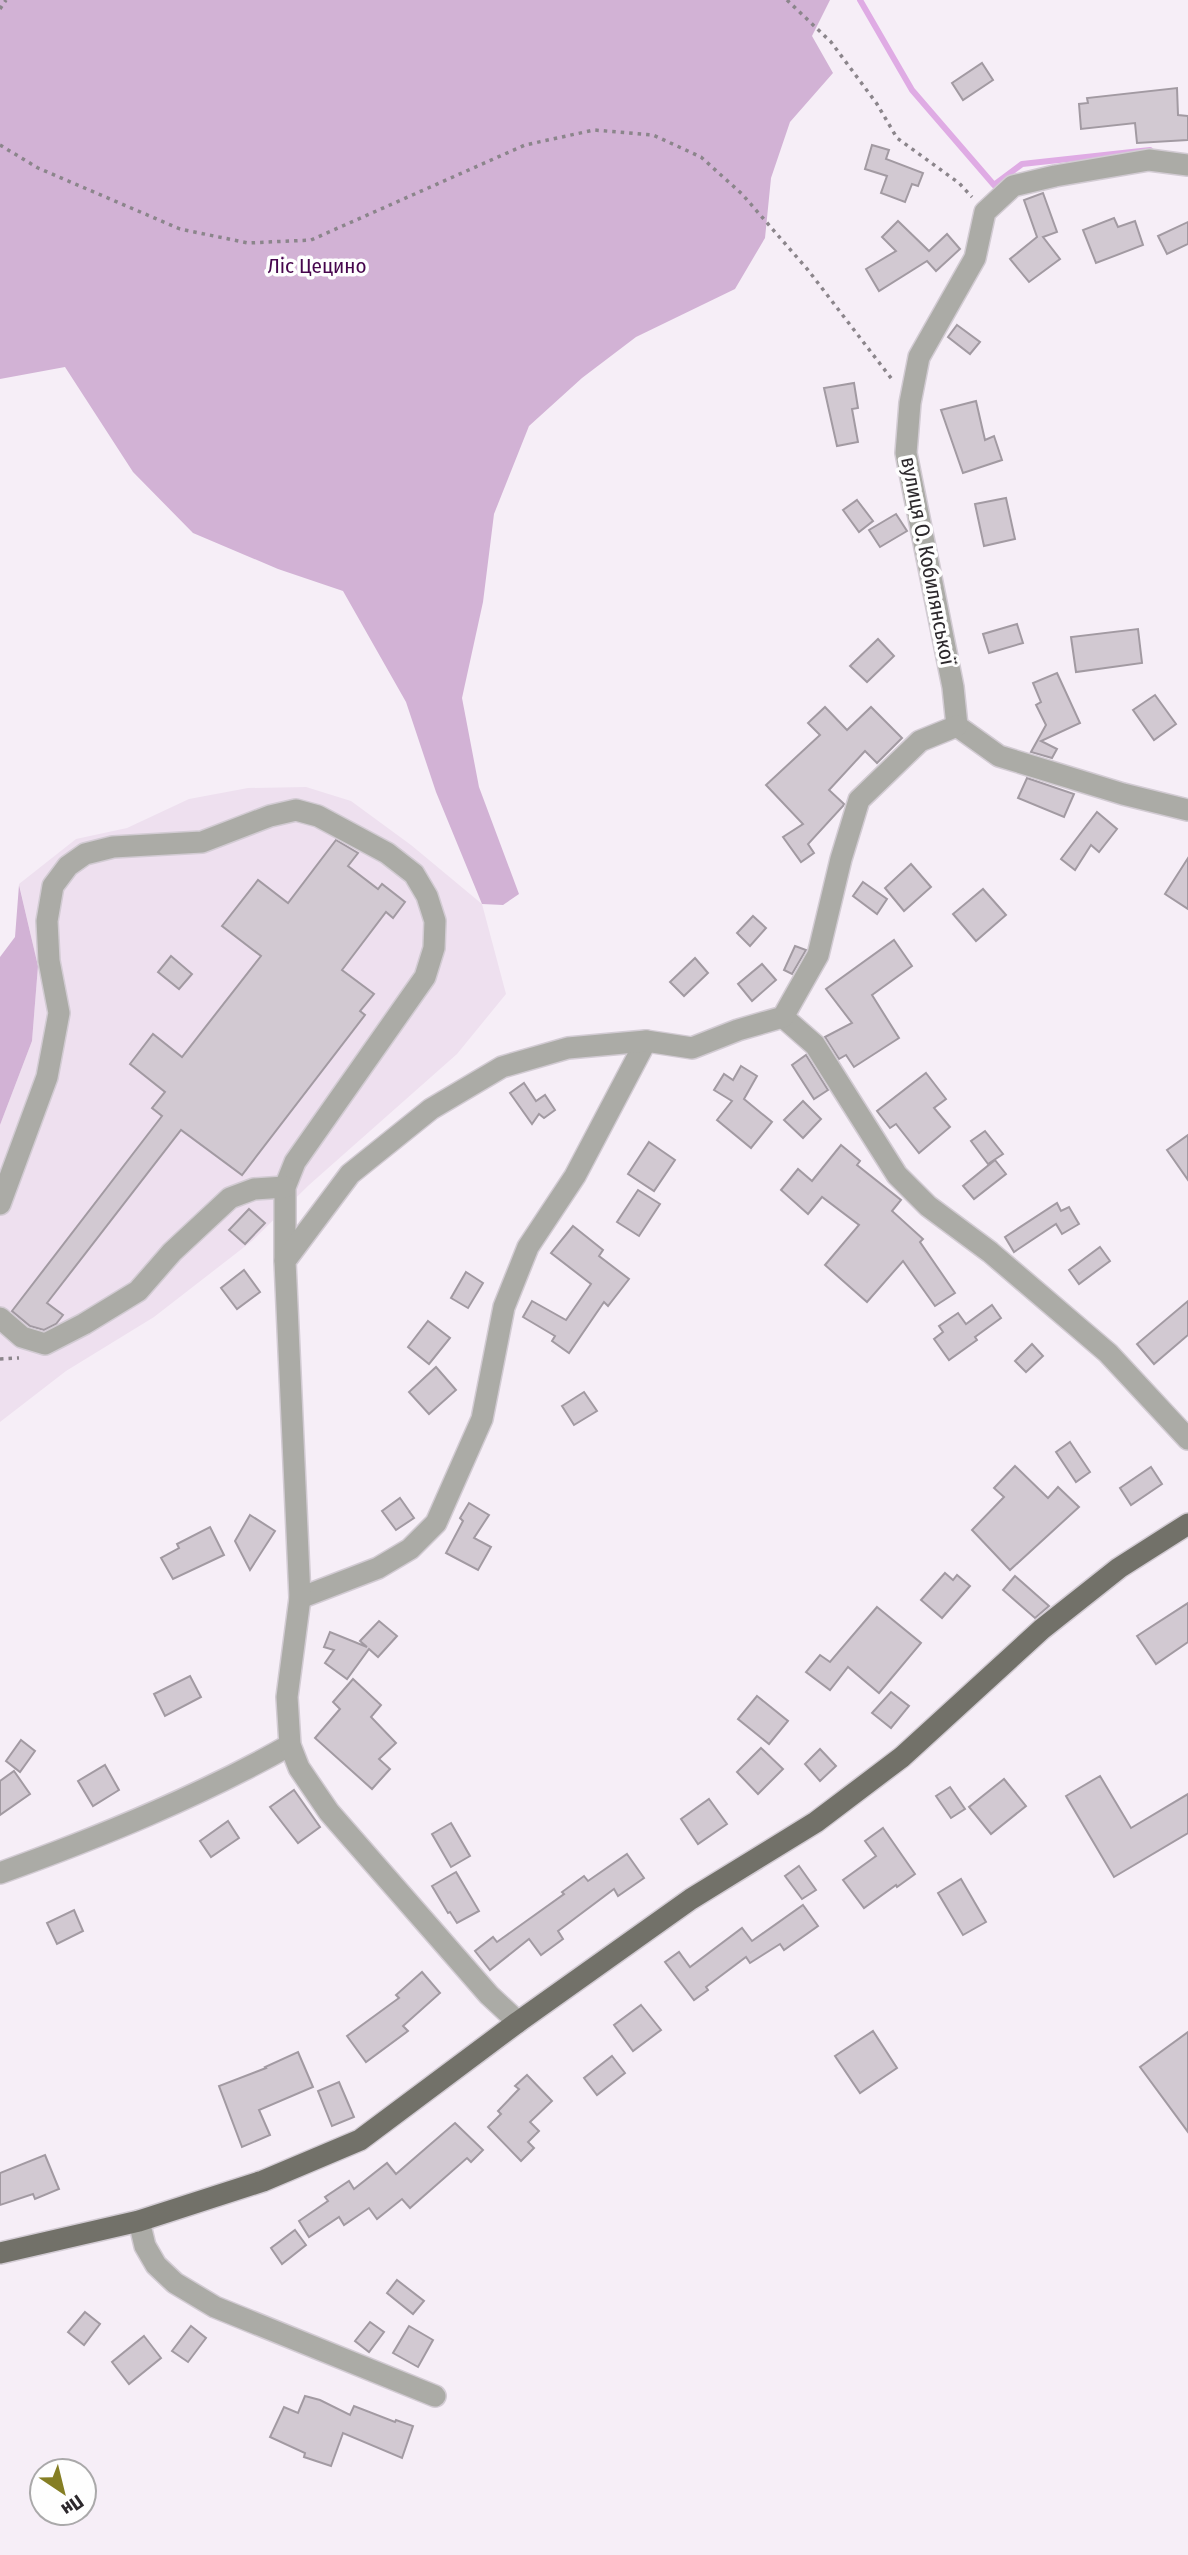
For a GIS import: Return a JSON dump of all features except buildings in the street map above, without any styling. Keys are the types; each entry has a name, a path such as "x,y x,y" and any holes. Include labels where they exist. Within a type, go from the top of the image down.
{"main road":[{"path":"0,2253 139,2221 263,2181 360,2140 518,2022 691,1899 816,1822 902,1757 1042,1629 1119,1568 1188,1524"}],"street":[{"path":"985,212 1013,186 1055,176 1149,160 1188,165"},
{"name":"вулиця О. Кобилянської","path":"957,726 953,687 906,453 910,403 919,357 975,258 985,212"},
{"path":"285,1261 350,1174 431,1109 502,1067 568,1048 646,1041 692,1048 738,1030 783,1017 818,955 841,859 859,800 920,741 957,726 999,756 1123,794 1188,810"},
{"path":"0,1204 47,1077 58,1013 49,961 47,921 53,886 68,866 85,854 113,848 202,842 270,816 296,810 318,816 387,853 414,874 427,896 435,921 434,948 425,977 295,1163 285,1187 285,1261 300,1598 287,1698 290,1745 299,1768 329,1812 489,1994 518,2022"},
{"path":"783,1017 815,1045 897,1175 928,1206 990,1252 1108,1353 1188,1439"},
{"path":"300,1598 378,1568 410,1549 436,1523 482,1419 504,1307 528,1247 575,1176 646,1041"},
{"path":"0,1318 22,1337 45,1344 138,1291 172,1252 230,1198 254,1189 285,1187"},
{"path":"0,1873 125,1825 227,1780 290,1745"},
{"path":"139,2221 145,2246 156,2265 175,2283 215,2307 435,2396"}],"path":[{"path":"0,9 6,0"},
{"path":"787,0 831,42 877,104 897,138 959,183 985,212"},
{"path":"0,145 38,168 180,229 247,243 311,240 524,145 594,130 653,135 701,157 742,194 808,270 910,403"}],"shaded area":[{"path":"306,787 351,801 411,845 482,904 506,994 457,1054 309,1185 252,1241 154,1317 66,1371 0,1422 0,1125 32,1041 38,966 19,884 76,839 127,828 189,799 248,788"}],"green space":[{"name":"Ліс Цецино","path":"0,0 830,0 812,36 833,73 790,122 771,178 765,238 735,289 636,337 582,378 529,426 494,514 483,602 462,698 479,787 519,894 503,905 482,904 436,792 406,702 343,591 278,569 193,533 133,472 65,367 0,379"},
{"path":"19,885 38,966 32,1041 0,1125 0,957 15,937"}],"waterway":[{"path":"860,0 912,90 994,185 1022,164 1150,150"}]}
